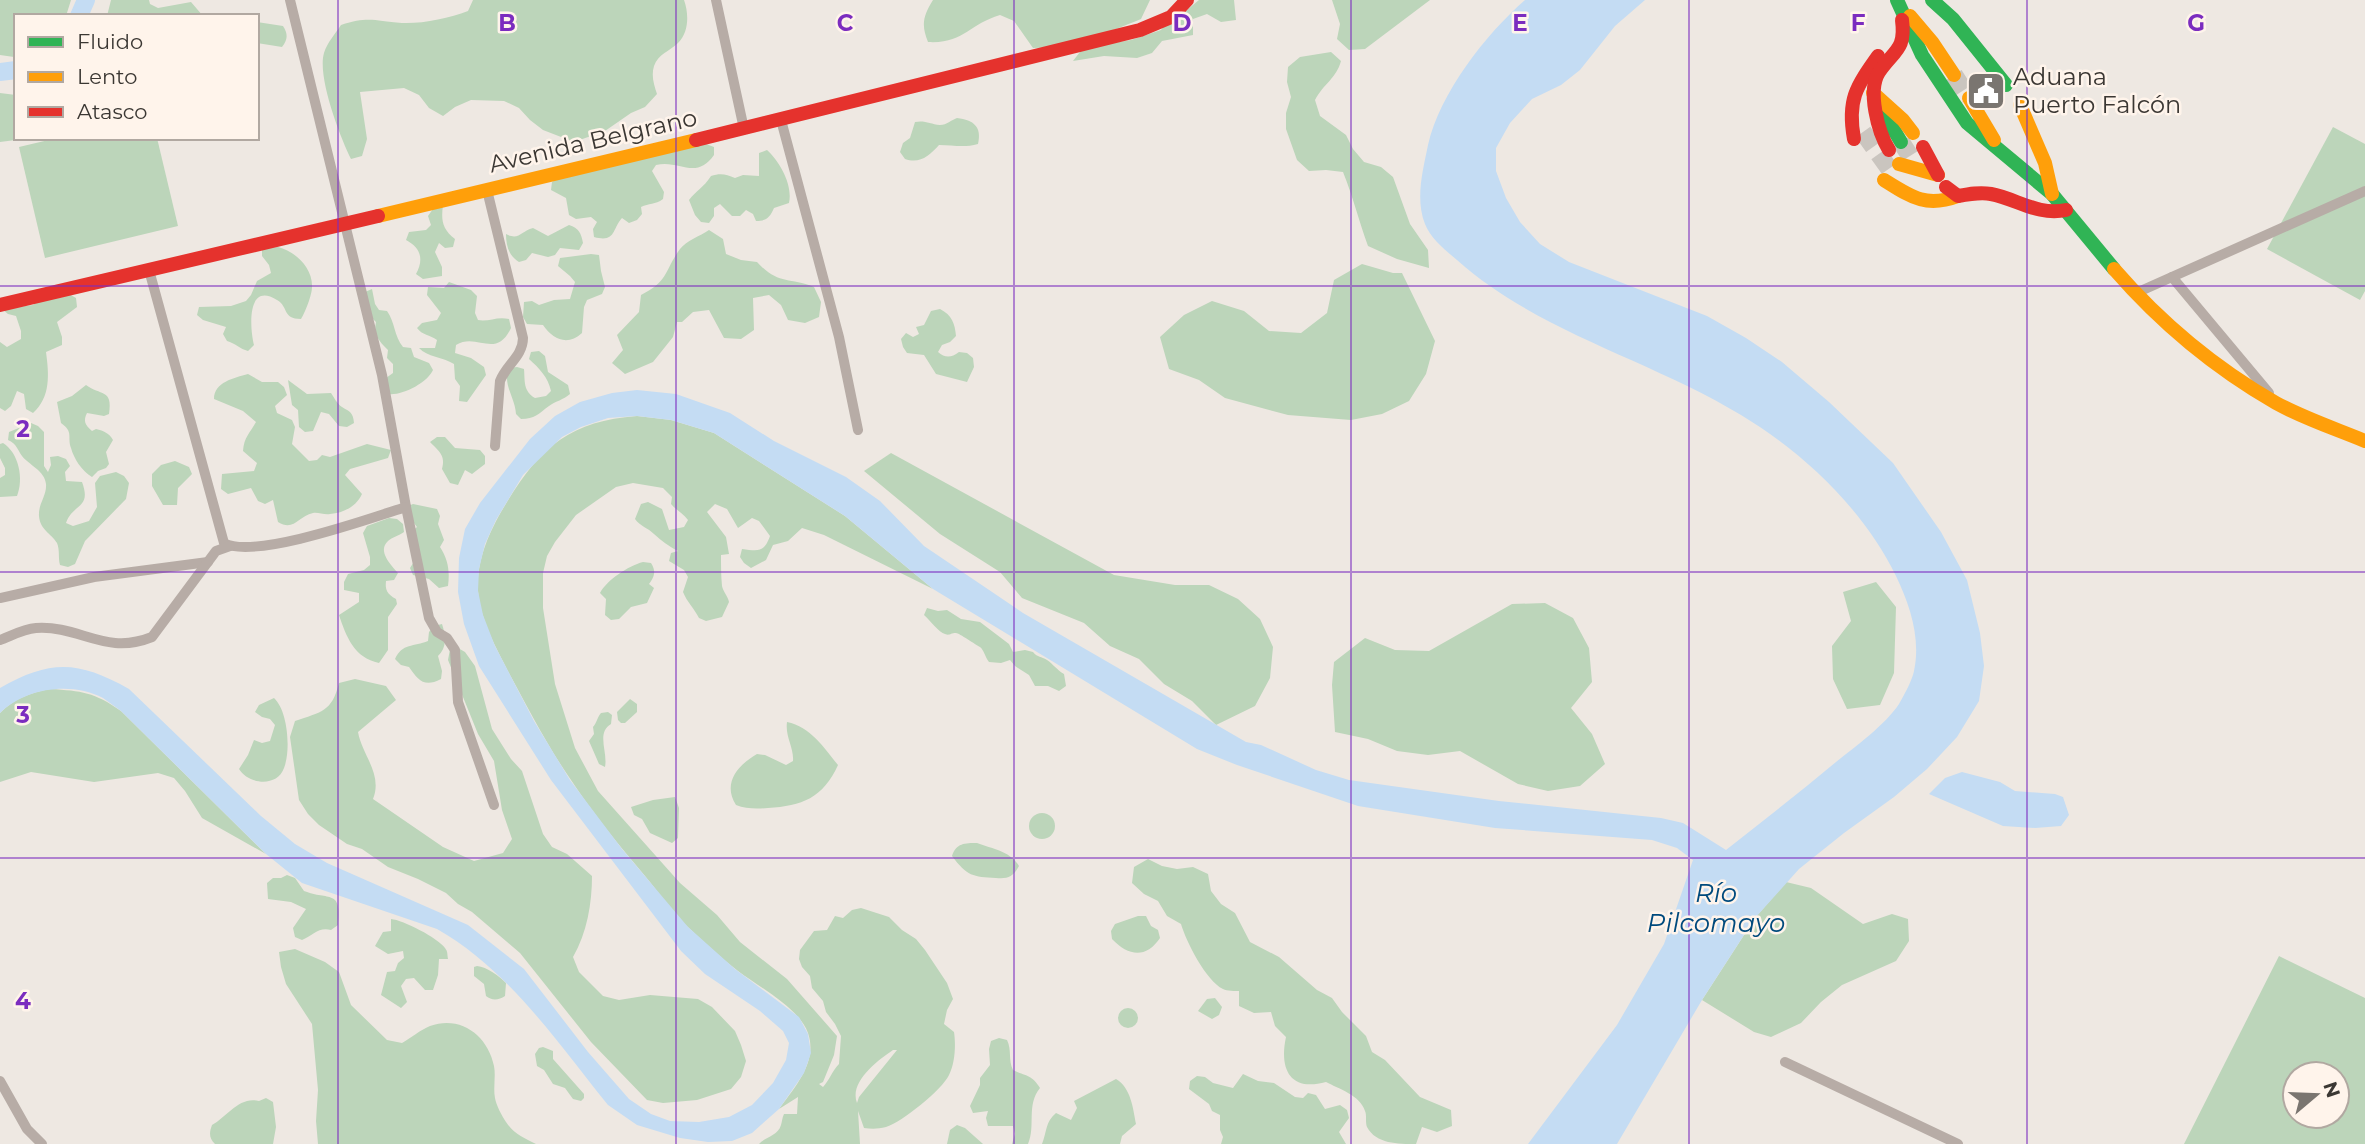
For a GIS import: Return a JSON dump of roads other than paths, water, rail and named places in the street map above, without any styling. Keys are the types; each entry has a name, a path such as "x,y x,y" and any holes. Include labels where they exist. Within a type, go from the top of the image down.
{"main road":[{"name":"Avenida Belgrano","path":"0,305 744,129 1140,30 1171,17 1187,0"},
{"path":"1897,0 1932,42 1954,75"},
{"path":"1873,93 1903,120 1901,141 1886,133 1873,93 1878,75 1899,51 1903,41 1897,0"},
{"path":"1858,136 1849,118 1850,104 1864,76 1895,37 1897,0"},
{"path":"1897,0 1922,55 1967,123 2052,194 2136,293 2217,366 2278,404 2365,441"},
{"path":"1932,0 1953,19 2006,85"},
{"path":"1969,99 2003,154"},
{"path":"2020,105 2045,163 2052,194"},
{"path":"1904,162 1947,186 2013,200 2043,212 2053,214 2066,210"},
{"path":"1904,162 1947,186"},
{"path":"1904,162 1900,190 1924,202 1941,202 1947,186"}],"street":[{"path":"290,0 382,374 429,618 437,632 447,638 455,650 458,702 494,805"},
{"path":"716,0 744,129"},
{"path":"781,120 839,337 858,430"},
{"path":"487,190 523,338 520,353 503,373 500,381 495,446"},
{"path":"2136,293 2365,191"},
{"path":"149,270 224,543 230,546"},
{"path":"2172,277 2278,404"},
{"path":"0,640 36,628 62,631 117,645 138,642 152,637 216,551 230,546 257,546 320,534 406,507"},
{"path":"0,598 94,577 208,562"},
{"path":"1785,1062 1958,1144"},
{"path":"0,1081 27,1129 42,1144"}],"water":[{"name":"Río Pilcomayo","path":"1525,0 1645,0 1615,26 1580,70 1561,85 1532,99 1510,123 1496,148 1496,171 1506,198 1520,222 1540,244 1569,262 1707,316 1746,338 1782,362 1893,463 1941,532 1967,580 1980,633 1984,666 1979,701 1957,737 1927,769 1894,797 1799,869 1755,918 1702,1000 1617,1144 1528,1144 1617,1025 1664,944 1693,860 1677,848 1652,840 1495,828 1358,806 1197,749 933,589 845,516 714,433 671,420 637,416 608,418 562,437 523,475 496,520 485,544 479,569 478,591 483,615 495,646 534,721 570,780 622,849 688,927 735,969 799,1017 808,1034 811,1053 804,1073 779,1109 752,1133 732,1141 708,1142 680,1138 637,1125 608,1105 551,1033 487,965 437,929 302,883 266,854 121,711 103,698 77,690 49,690 22,698 0,713 0,688 50,668 80,669 129,689 261,816 295,844 327,863 468,925 524,969 588,1052 629,1099 651,1114 670,1121 699,1122 729,1117 752,1105 773,1083 786,1060 789,1043 783,1031 760,1011 705,974 681,951 551,780 479,666 464,624 458,592 459,558 465,529 480,503 530,439 555,416 580,402 612,393 637,390 676,394 730,413 774,441 846,477 880,501 924,546 1023,613 1246,742 1261,745 1316,770 1349,780 1499,801 1661,818 1683,823 1726,850 1861,742 1893,712 1914,671 1916,647 1913,622 1896,576 1867,528 1830,485 1787,447 1706,395 1595,344 1523,307 1457,260 1431,235 1422,214 1420,195 1424,164 1434,125 1453,85 1466,66 1495,30"},
{"path":"1962,772 2000,782 2015,791 2063,797 2069,815 2061,826 2003,826 1929,794 1945,778"}],"waterway":[{"path":"80,14 86,0"},
{"path":"0,72 14,70"}],"tunnel":[{"path":"1954,75 1969,98"},
{"path":"1863,132 1893,174"},
{"path":"1901,142 1910,156"}],"place":[{"name":"Aduana Puerto Falcón","path":"1986,91"}]}
